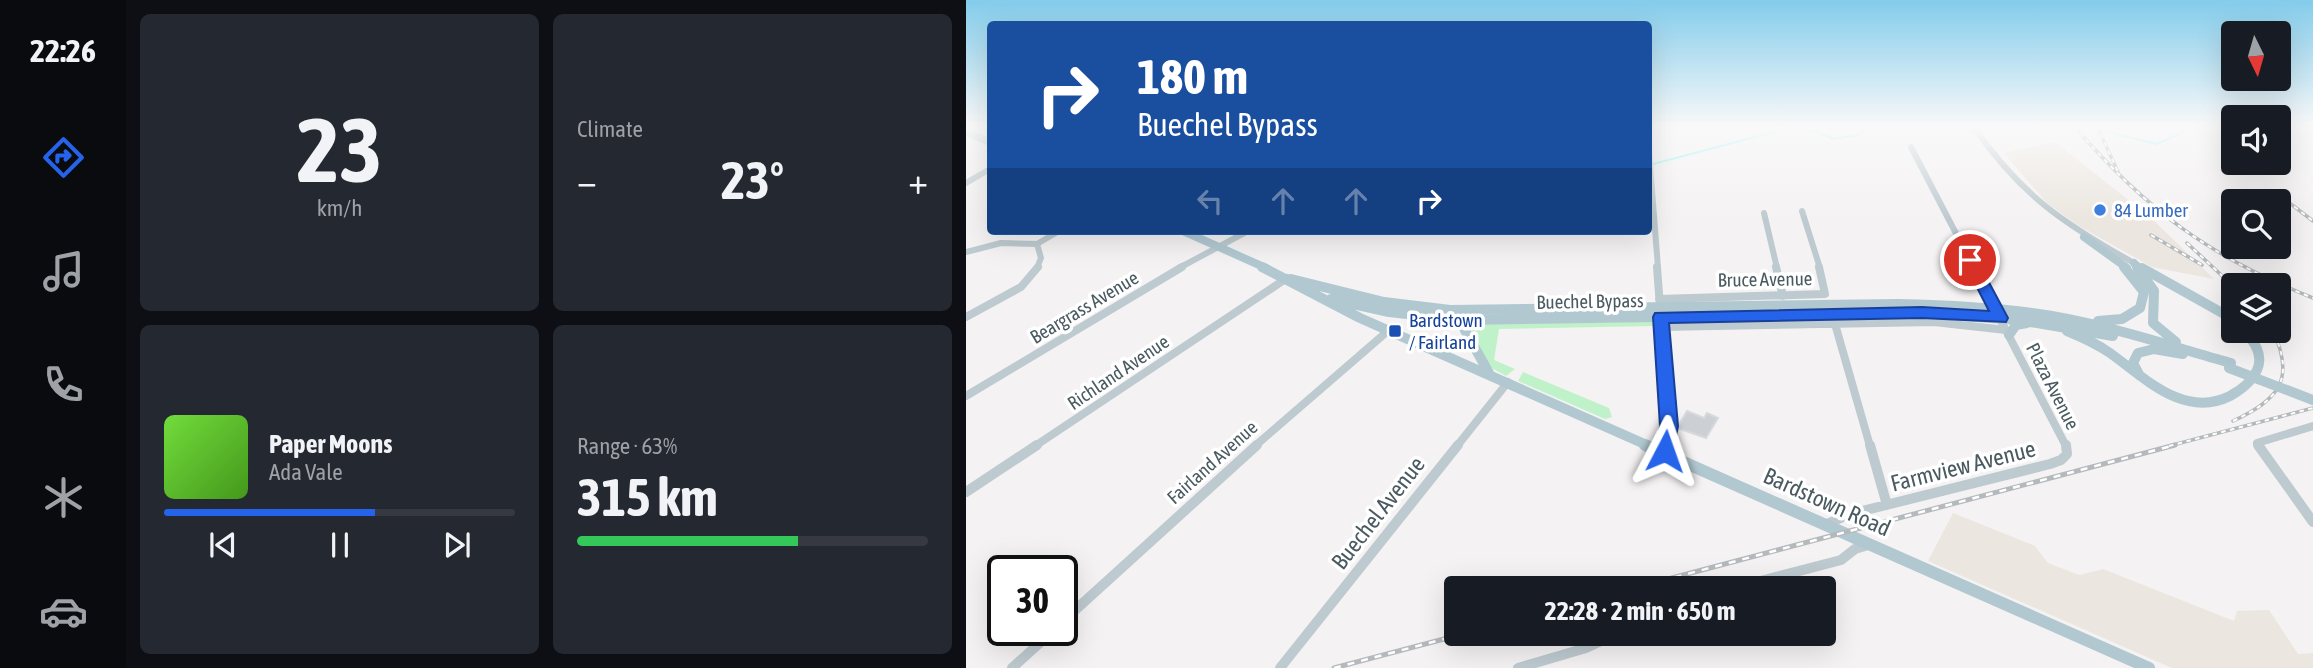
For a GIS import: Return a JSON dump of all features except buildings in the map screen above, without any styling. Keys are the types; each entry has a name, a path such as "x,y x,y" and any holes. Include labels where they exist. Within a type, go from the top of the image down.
{"main road":[{"name":"Bardstown Road","path":"1192,235 1287,278 1338,308 2149,668"},
{"path":"2068,319 2122,320 2137,313 2144,302 2144,292 2136,276 2084,237"},
{"path":"2134,263 2221,312"},
{"path":"2134,263 2154,291 2154,326 2187,352"},
{"name":"Bardstown Road","path":"1287,278 1315,283 1406,310"},
{"path":"1307,291 1315,283"},
{"name":"Buechel Bypass","path":"1320,296 1461,320 1494,316 1660,313 1998,313 2068,319 2187,352 2313,394"},
{"path":"1389,330 1406,310"},
{"name":"Buechel Bypass","path":"1406,310 1450,310 1494,316 1581,319 1660,313"},
{"path":"1450,310 1461,320 1489,373"},
{"name":"Buechel Bypass","path":"1998,313 2187,352"},
{"path":"2007,333 2016,325 2041,323 2099,346 2156,389 2184,400 2207,402 2230,396 2246,384 2259,366 2258,352 2252,343"},
{"path":"2142,379 2133,363 2138,353 2154,349 2187,352"},
{"name":"Buechel Bypass","path":"2230,366 2313,400"}],"street":[{"name":"Plaza Avenue","path":"1916,157 2066,444 2067,454"},
{"path":"1996,157 2017,185 2046,211 2084,237 2134,263"},
{"path":"966,183 987,171"},
{"path":"1652,181 1669,426 1665,451"},
{"name":"Bruce Avenue","path":"1660,313 1783,296 1823,295 1826,292 1802,211"},
{"path":"1764,213 1783,296"},
{"path":"966,252 1003,242 1037,244 1052,235"},
{"name":"Beargrass Avenue","path":"966,396 1241,235"},
{"path":"966,317 1010,294 1032,277 1041,258 1037,244"},
{"name":"Richland Avenue","path":"966,492 1287,278"},
{"path":"1660,313 1835,324 1934,322 2007,333"},
{"path":"1835,324 1888,505"},
{"name":"Fairland Avenue","path":"1078,607 1287,417 1389,330"},
{"name":"Buechel Avenue","path":"1280,668 1508,382"},
{"path":"2313,426 2258,443 2260,449 2309,508 2313,522"},
{"name":"Farmview Avenue","path":"1827,524 1888,505 2050,464 2061,460 2067,454"},
{"path":"1780,576 1841,560 1855,549 1871,544"},
{"path":"1012,668 1036,646"},
{"path":"1518,668 1590,646"}],"shaded area":[{"name":"84 Lumber","path":"2008,157 2074,157 2150,217 2214,279 2152,267 2079,226 2047,203"},
{"path":"1953,513 2035,546 2048,563 2079,575 2103,569 2234,621 2237,611 2269,610 2298,654 2313,653 2313,668 2172,668 1928,561"}],"green space":[{"path":"1472,323 1655,324 1653,326 1499,329 1494,360 1515,369 1506,376 1490,367 1468,329"},
{"path":"1523,372 1609,408 1612,417 1605,419 1518,381"}],"waterway":[{"path":"1653,164 1679,157"}],"railway":[{"path":"2102,157 2154,207 2211,248 2242,266 2313,298"},
{"path":"2111,157 2118,172"},
{"path":"2291,204 2313,221"},
{"path":"2151,235 2202,265"},
{"path":"2187,243 2221,275"},
{"path":"2233,421 2261,405 2278,386 2283,363 2278,343"},
{"path":"2169,446 2313,408"},
{"path":"1679,576 2175,445"},
{"path":"1334,668 1444,639"}],"place":[{"name":"84 Lumber","path":"2100,210"},
{"name":"Bardstown / Fairland","path":"1395,331"}],"route":[{"path":"1665,451 1669,426 1661,317 1922,313 2000,318 1970,260"}]}
